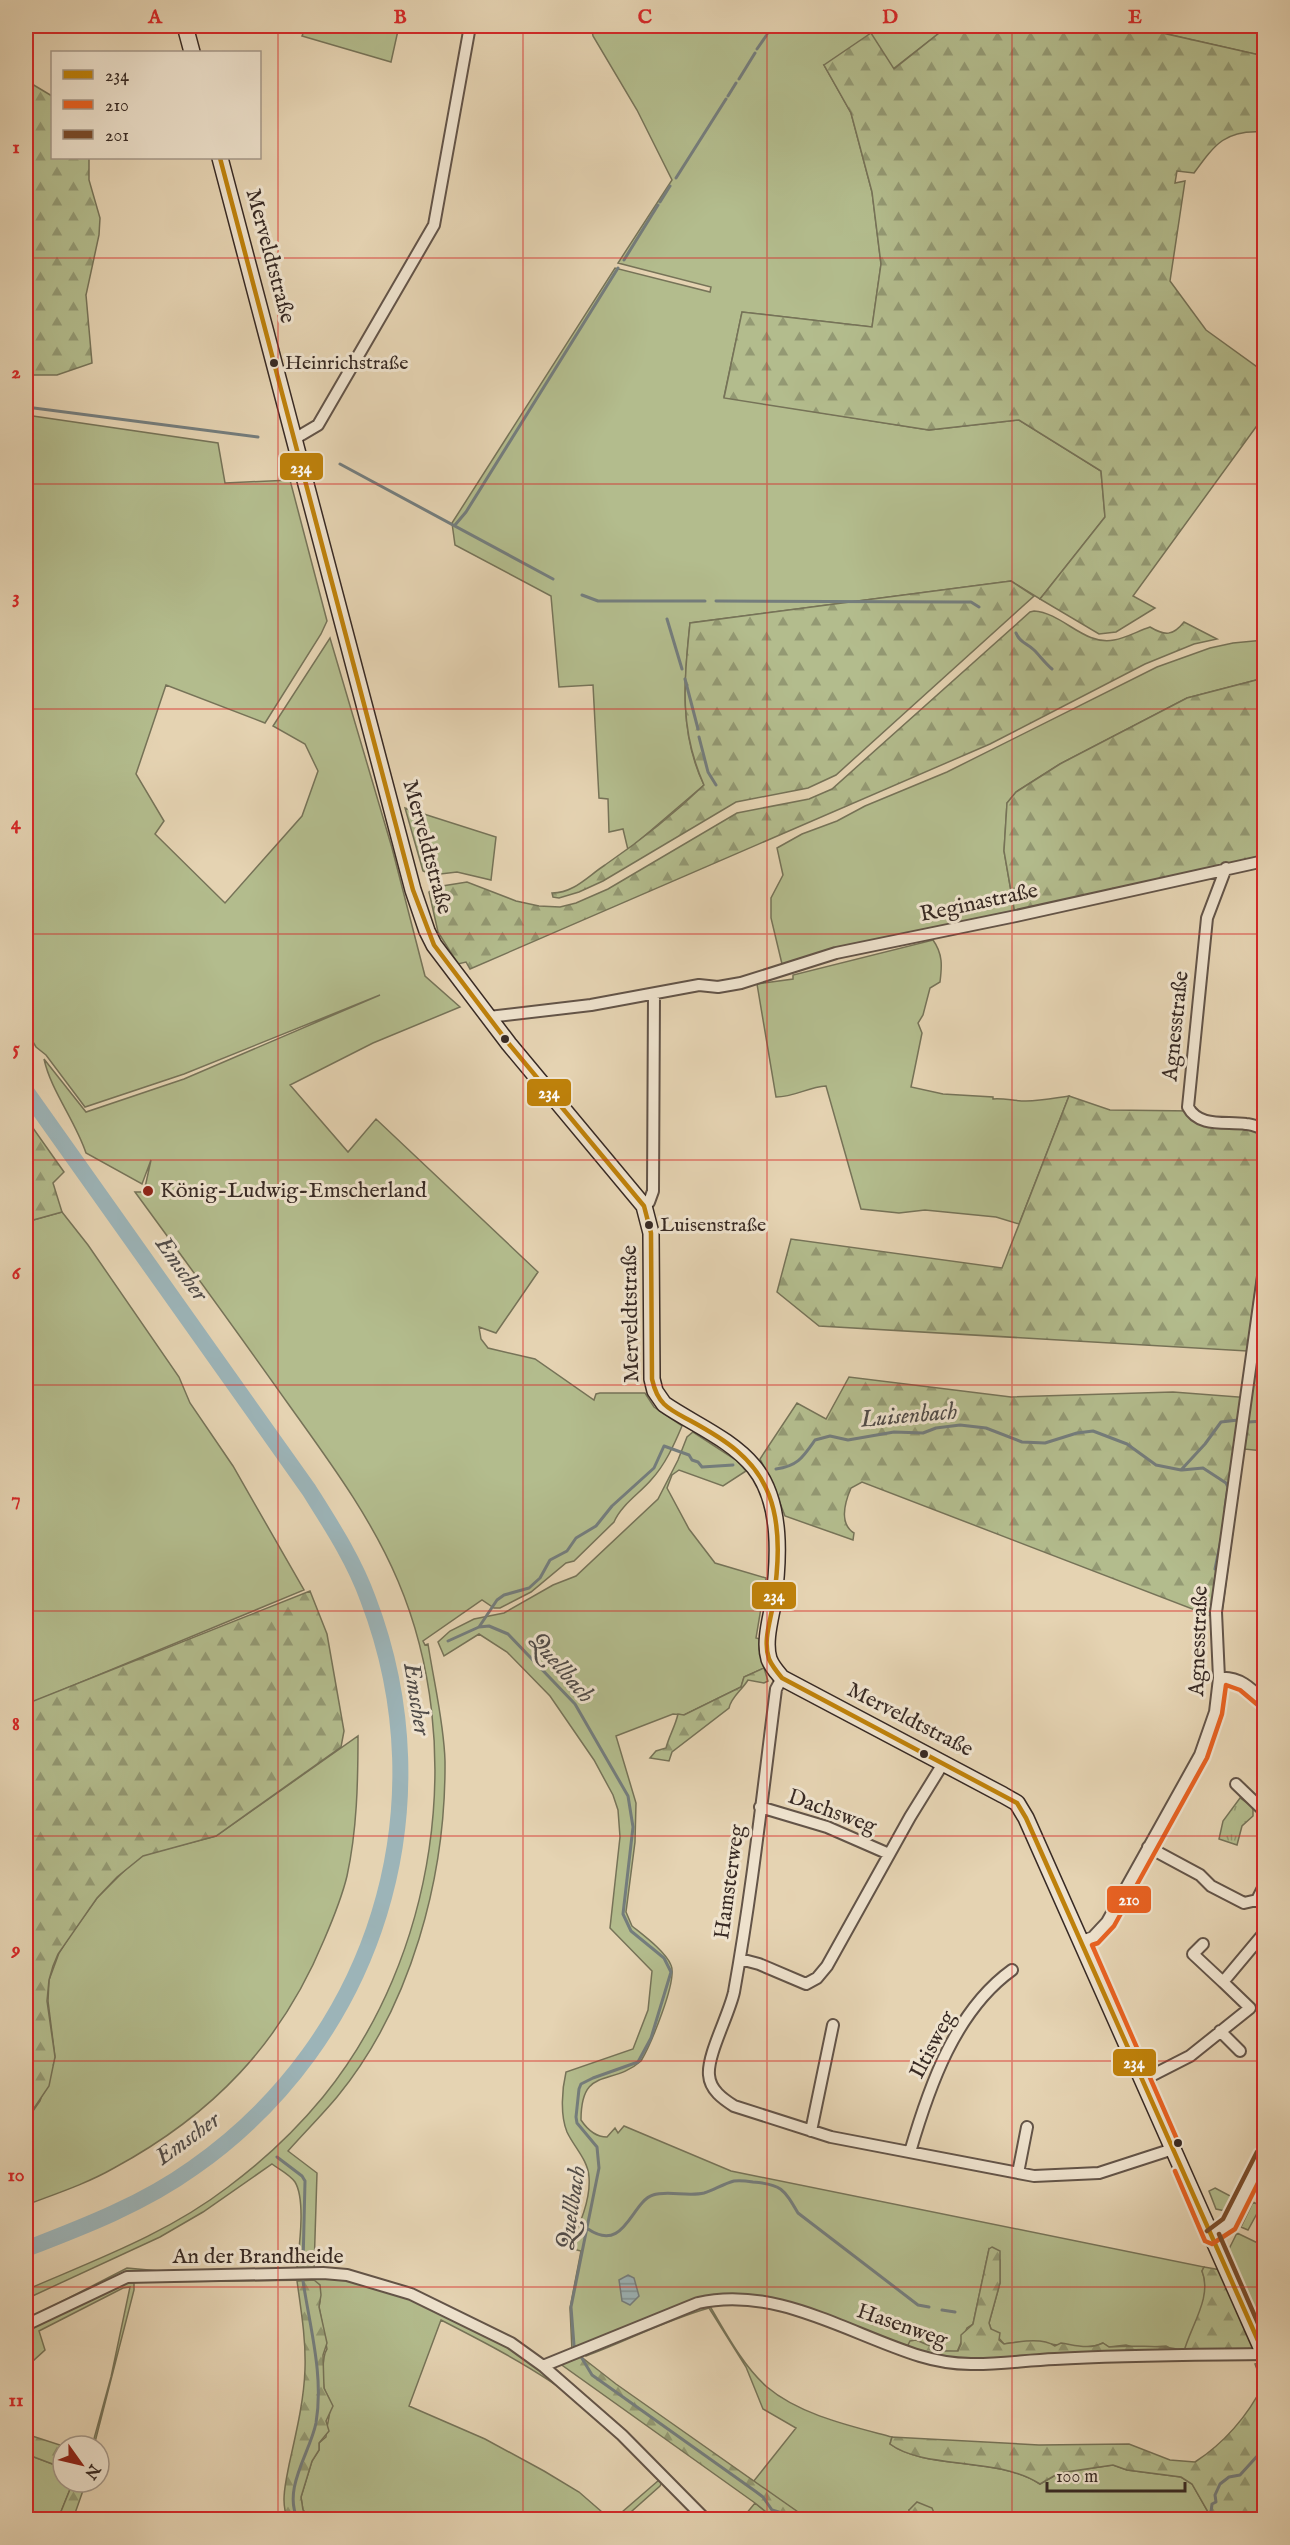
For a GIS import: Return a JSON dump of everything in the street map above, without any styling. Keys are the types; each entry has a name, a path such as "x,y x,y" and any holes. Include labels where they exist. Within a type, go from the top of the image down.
{"main road":[{"path":"185,26 192,51"},
{"name":"Merveldtstraße","path":"220,159 418,904 434,945 489,1017 644,1206 651,1233 652,1386 664,1404 742,1455 755,1468 765,1486 773,1509 777,1562 768,1649 772,1665 782,1678 944,1762 1017,1803 1082,1941 1264,2354"}],"street":[{"path":"296,438 318,425 434,225 470,26"},
{"name":"Reginastraße","path":"489,1017 591,1005 699,985 718,987 836,953 1264,861"},
{"name":"Agnesstraße","path":"1226,868 1207,918 1188,1107 1191,1114 1203,1120 1247,1124 1264,1129"},
{"path":"644,1206 649,1202 654,1191 654,994"},
{"name":"Agnesstraße","path":"1082,1941 1093,1937 1107,1923 1200,1755 1215,1712 1219,1678 1216,1612 1264,1269"},
{"path":"1219,1678 1227,1677 1245,1683 1264,1701"},
{"name":"Hamsterweg","path":"782,1678 776,1689 740,1959 730,2010 711,2061 709,2075 714,2089 734,2106 811,2131"},
{"path":"740,1959 759,1964 806,1984 817,1978 827,1966 889,1854 944,1762"},
{"path":"1236,1784 1264,1811"},
{"name":"Dachsweg","path":"760,1807 827,1827 889,1854"},
{"path":"1148,1847 1200,1875 1211,1886 1244,1903 1261,1903 1264,1886"},
{"path":"1223,1982 1264,1933"},
{"path":"1143,2080 1190,2056 1250,2008 1193,1954 1203,1944"},
{"name":"Iltisweg","path":"910,2152 930,2088 948,2050 984,1996 1000,1978 1012,1970"},
{"path":"833,2025 811,2131 1034,2176 1099,2173 1173,2149"},
{"path":"1220,2031 1240,2051"},
{"path":"1018,2173 1027,2127"},
{"path":"1212,2237 1229,2224 1264,2155"},
{"name":"An der Brandheide","path":"26,2325 127,2277 323,2273 375,2282 411,2294 501,2337 543,2366 622,2435 706,2520"},
{"name":"Hasenweg","path":"543,2366 698,2303 722,2299 750,2300 792,2310 852,2328 920,2356 960,2365 983,2366 1053,2359 1264,2354"}],"green space":[{"path":"306,26 399,26 391,62 302,36"},
{"path":"591,26 948,26 893,69 824,65 851,113 872,192 881,264 872,327 742,312 724,397 929,430 1019,420 1101,471 1105,517 1040,599 1011,581 690,623 685,706 690,746 704,785 628,850 623,829 609,832 608,799 599,798 593,685 559,687 551,596 455,545 452,523 615,268 710,292 711,287 618,263 672,180 637,110 593,36"},
{"path":"948,26 1104,26 1137,32 1140,28 1264,56 1264,132 1240,133 1231,136 1215,146 1194,173 1177,171 1175,183 1185,181 1170,281 1206,330 1264,372 1264,416 1133,596 1155,608 1116,632 1099,634 1040,599 1105,517 1101,471 1019,420 929,430 724,398 742,312 872,327 881,264 872,192 851,113 824,65 871,33 894,69"},
{"path":"1104,26 1264,26 1264,56 1140,28 1137,32"},
{"path":"27,81 51,95 51,159 89,159 89,180 100,218 99,235 86,295 92,363 57,375 26,375"},
{"path":"26,415 218,443 225,483 290,480 327,621 265,723 166,685 136,774 164,821 155,834 225,903 302,816 318,771 305,744 273,726 330,638 392,848 425,976 460,1007 373,1043 290,1085 348,1152 376,1119 538,1272 496,1333 479,1327 481,1339 488,1348 535,1359 594,1400 596,1394 600,1393 645,1393 654,1407 682,1426 661,1468 626,1505 614,1522 574,1561 566,1563 531,1592 500,1608 494,1608 482,1600 423,1641 425,1645 428,1644 441,1718 445,1761 444,1805 431,1895 404,1982 385,2023 363,2061 337,2097 288,2151 317,2173 314,2269 344,2271 403,2286 347,2274 124,2275 26,2320 127,2268 160,2271 241,2272 297,2268 301,2224 298,2190 293,2179 272,2164 203,2212 160,2237 26,2299 26,2290 130,2245 205,2204 266,2156 290,2134 323,2097 362,2042 392,1981 415,1916 429,1849 435,1780 432,1712 420,1645 398,1581 375,1534 319,1447 135,1192 144,1192 151,1160 142,1184 86,1153 52,1083 44,1059 86,1112 184,1079 380,995 184,1074 85,1107 46,1055 36,1047 26,1030"},
{"path":"1011,581 1034,596 836,775 808,788 736,802 603,881 579,892 559,898 553,897 552,893 574,887 631,847 704,785 690,744 685,706 690,623"},
{"path":"1030,612 1055,617 1083,634 1103,641 1118,639 1150,627 1168,633 1176,630 1184,622 1217,639 1194,644 1145,664 990,744 470,969 466,962 458,964 438,932 429,892 436,887 467,882 516,901 539,906 560,907 576,903 608,889 737,813 809,799 832,789"},
{"path":"1264,640 1264,678 1187,698 1060,764 1016,792 1007,803 1004,851 1015,914 782,964 771,918 771,898 783,875 777,848 802,834 837,821 865,806 947,772 1157,667 1210,648"},
{"path":"1264,678 1264,859 1015,914 1004,851 1007,803 1016,792 1060,764 1187,698"},
{"path":"405,808 496,837 491,880 457,872 432,875 423,871"},
{"path":"933,940 939,950 941,960 940,982 930,988 923,1015 918,1023 922,1033 911,1087 943,1094 1022,1101 1069,1096 1019,1224 996,1217 925,1210 899,1213 861,1209 826,1086 776,1097 757,984 793,979 793,975"},
{"path":"1069,1096 1110,1110 1193,1111 1193,1119 1264,1128 1264,1223 1247,1351 819,1326 777,1292 791,1239 1002,1268"},
{"path":"26,1123 33,1128 64,1172 53,1183 62,1212 26,1222"},
{"path":"62,1212 88,1245 179,1377 190,1403 233,1466 304,1590 26,1705 26,1222"},
{"path":"1264,1308 1264,1451 1244,1449 1221,1620 862,1482 851,1488 844,1512 846,1524 854,1533 853,1540 785,1516 760,1459 797,1403 826,1419 849,1377 1011,1397 1173,1392 1251,1398"},
{"path":"693,1432 736,1460 746,1471 723,1486 679,1470 672,1475 667,1488 689,1529 715,1563 766,1578 756,1638 760,1639 759,1649 764,1668 744,1677 741,1687 684,1715 673,1714 616,1736 636,1803 635,1842 626,1912 632,1926 668,1960 672,1973 671,1984 662,2013 641,2061 630,2069 592,2084 586,2091 582,2103 581,2120 599,2136 607,2137 615,2128 618,2133 624,2126 731,2171 1204,2267 1202,2271 1205,2281 1203,2302 1183,2355 1166,2346 1136,2348 1126,2345 1109,2347 1103,2343 1086,2347 1029,2342 1004,2344 991,2329 989,2323 1000,2283 1000,2260 989,2249 973,2324 967,2328 957,2352 942,2351 916,2340 907,2347 730,2296 572,2351 570,2308 581,2251 569,2248 586,2205 589,2177 586,2165 567,2132 563,2118 563,2086 566,2072 633,2049 648,2010 652,1971 610,1928 620,1837 618,1810 613,1795 594,1760 550,1696 507,1652 479,1634 444,1656 438,1642 450,1631 474,1619 504,1613 553,1585 576,1576 658,1499 687,1437"},
{"path":"310,1591 327,1634 344,1731 341,1747 216,1836 143,1856 117,1877 97,1898 58,1954 53,1966 47,2001 55,2057 49,2086 26,2120 26,1704"},
{"path":"764,1668 768,1681 764,1683 748,1680 732,1700 729,1708 672,1752 669,1761 650,1758 656,1751 666,1748 678,1714 684,1715 741,1687 744,1677"},
{"path":"358,1736 355,1824 343,1892 307,1977 287,2012 240,2073 182,2125 93,2179 26,2205 26,2121 40,2101 55,2057 48,2001 49,1980 59,1953 71,1934 97,1898 143,1855 216,1836"},
{"path":"1240,1798 1253,1807 1253,1816 1242,1826 1237,1845 1219,1839 1223,1821"},
{"path":"1215,2188 1236,2199 1230,2212 1216,2209 1209,2191"},
{"path":"1253,2202 1261,2206 1248,2230 1241,2227"},
{"path":"1237,2233 1264,2246 1264,2330 1229,2255 1229,2249"},
{"path":"992,2247 1000,2251 1000,2283 989,2323 991,2329 1000,2333 999,2340 1004,2344 1037,2341 1055,2346 1061,2343 1087,2347 1103,2343 1109,2347 1134,2346 1178,2350 963,2363 907,2347 910,2341 916,2340 942,2351 958,2351 961,2335 973,2324 989,2249"},
{"path":"1204,2267 1221,2270 1255,2350 1183,2355 1205,2292 1202,2271"},
{"path":"339,2277 385,2287 509,2344 576,2400 523,2364 441,2320 409,2406 485,2439 544,2471 579,2492 610,2519 310,2519 303,2510 301,2497 312,2461 319,2450 319,2443 326,2437 330,2408 323,2376 327,2349 319,2307 320,2301 314,2280 144,2282"},
{"path":"314,2280 320,2285 319,2307 327,2343 323,2355 324,2388 333,2406 326,2421 329,2431 319,2443 319,2450 312,2461 301,2497 303,2510 310,2519 288,2519 284,2506 284,2492 301,2405 305,2369 304,2336 297,2281"},
{"path":"129,2282 134,2283 97,2434 130,2287 123,2288 39,2331 45,2350 34,2360 26,2356 26,2330"},
{"path":"708,2303 734,2347 758,2378 780,2397 810,2412 843,2424 892,2437 890,2444 905,2452 942,2461 1003,2470 1023,2475 1040,2484 1059,2473 1113,2465 1127,2470 1181,2477 1192,2484 1208,2512 1208,2519 934,2519 934,2513 909,2510 909,2519 808,2519 753,2482 796,2428 763,2409 746,2367 709,2308 677,2318 586,2356 583,2352"},
{"path":"575,2352 616,2384 808,2519 775,2519 559,2363"},
{"path":"1262,2362 1264,2368 1264,2519 1208,2519 1208,2512 1192,2484 1181,2477 1127,2470 1113,2465 1059,2473 1040,2484 1023,2475 1003,2470 922,2457 890,2444 892,2437 1039,2445 1129,2444 1170,2460 1195,2462 1225,2438 1250,2408 1263,2385 1255,2364"},
{"path":"597,2417 623,2439 662,2482 623,2519 614,2519 659,2480"},
{"path":"26,2434 51,2442 51,2463 26,2454"},
{"path":"26,2454 51,2463 51,2494 68,2494 58,2519 26,2519"},
{"path":"68,2494 82,2494 73,2519 58,2519"},
{"path":"917,2502 932,2508 934,2519 909,2519 909,2510"},
{"path":"755,2503 775,2519 741,2520"}],"water":[{"path":"628,2275 634,2278 639,2296 630,2305 622,2301 619,2280"}],"waterway":[{"path":"767,34 772,26"},
{"path":"1096,26 1132,31"},
{"path":"757,49 766,36"},
{"path":"739,79 755,53"},
{"path":"728,96 736,83"},
{"path":"676,178 726,99"},
{"path":"660,202 670,186"},
{"path":"624,260 658,205"},
{"path":"455,525 466,512 618,268"},
{"path":"26,407 258,437"},
{"path":"340,464 553,579"},
{"path":"582,595 598,601 705,601"},
{"path":"716,601 971,602 979,607"},
{"path":"667,619 682,669"},
{"path":"1016,633 1052,669"},
{"path":"685,679 698,729"},
{"path":"699,737 708,772 716,785"},
{"name":"Emscher","path":"26,1091 309,1490 342,1543 368,1599 391,1678 400,1758 396,1837 379,1914 350,1987 309,2054 256,2115 193,2168 133,2204 26,2249"},
{"name":"Luisenbach","path":"776,1469 795,1463 815,1440 830,1436 848,1440 894,1432 923,1433 936,1428 960,1425 986,1428 1022,1442 1045,1443 1077,1433 1093,1431 1127,1444 1156,1465 1181,1470 1221,1422 1238,1420"},
{"path":"1248,1422 1264,1421"},
{"name":"Luisenbach","path":"479,1627 497,1600 504,1595 529,1588 540,1578 550,1560 567,1551 576,1538 596,1526 612,1506 654,1468 664,1446 689,1455 702,1467 733,1465"},
{"path":"1182,1470 1203,1468 1226,1483 1228,1487 1225,1508"},
{"path":"1215,1569 1222,1535"},
{"name":"Quellbach","path":"448,1641 479,1627 489,1626 508,1634 575,1704 628,1796 633,1827 623,1914 631,1931 664,1958 671,1972 651,2038 638,2062 593,2078 581,2084 579,2089 577,2123 597,2147 599,2168 571,2307 574,2345 592,2375 763,2497 772,2510 805,2520"},
{"path":"277,2157 302,2176 305,2181 303,2265"},
{"path":"588,2229 601,2235 611,2235 619,2231 645,2199 653,2195 704,2193 736,2181 770,2184 785,2193 798,2213 918,2305 929,2307"},
{"path":"298,2520 294,2508 295,2484 313,2435 318,2405 315,2352 303,2281"},
{"path":"942,2310 955,2312"},
{"path":"1210,2520 1212,2504 1216,2502 1215,2495 1220,2484 1229,2477 1240,2475 1260,2453 1264,2431"}],"transit line":[{"name":"234","path":"220,159 413,890 434,945 509,1044 644,1206 651,1233 652,1379 656,1392 670,1409 715,1435 747,1460 763,1482 773,1508 778,1550 775,1592 767,1639 770,1662 782,1678 1017,1803 1026,1818 1264,2354"},
{"name":"210","path":"1179,2144 1092,1945 1098,1943 1114,1926 1207,1758 1222,1714 1226,1685 1240,1690 1259,1706"},
{"name":"201","path":"1207,2231 1223,2219 1257,2152"},
{"name":"210","path":"1175,2171 1205,2241 1212,2244 1235,2229 1264,2171"},
{"name":"201","path":"1219,2234 1264,2337"}],"place":[{"name":"Heinrichstraße","path":"274,363"},
{"name":"König-Ludwig-Emscherland","path":"148,1191"},
{"name":"Luisenstraße","path":"649,1225"}]}
